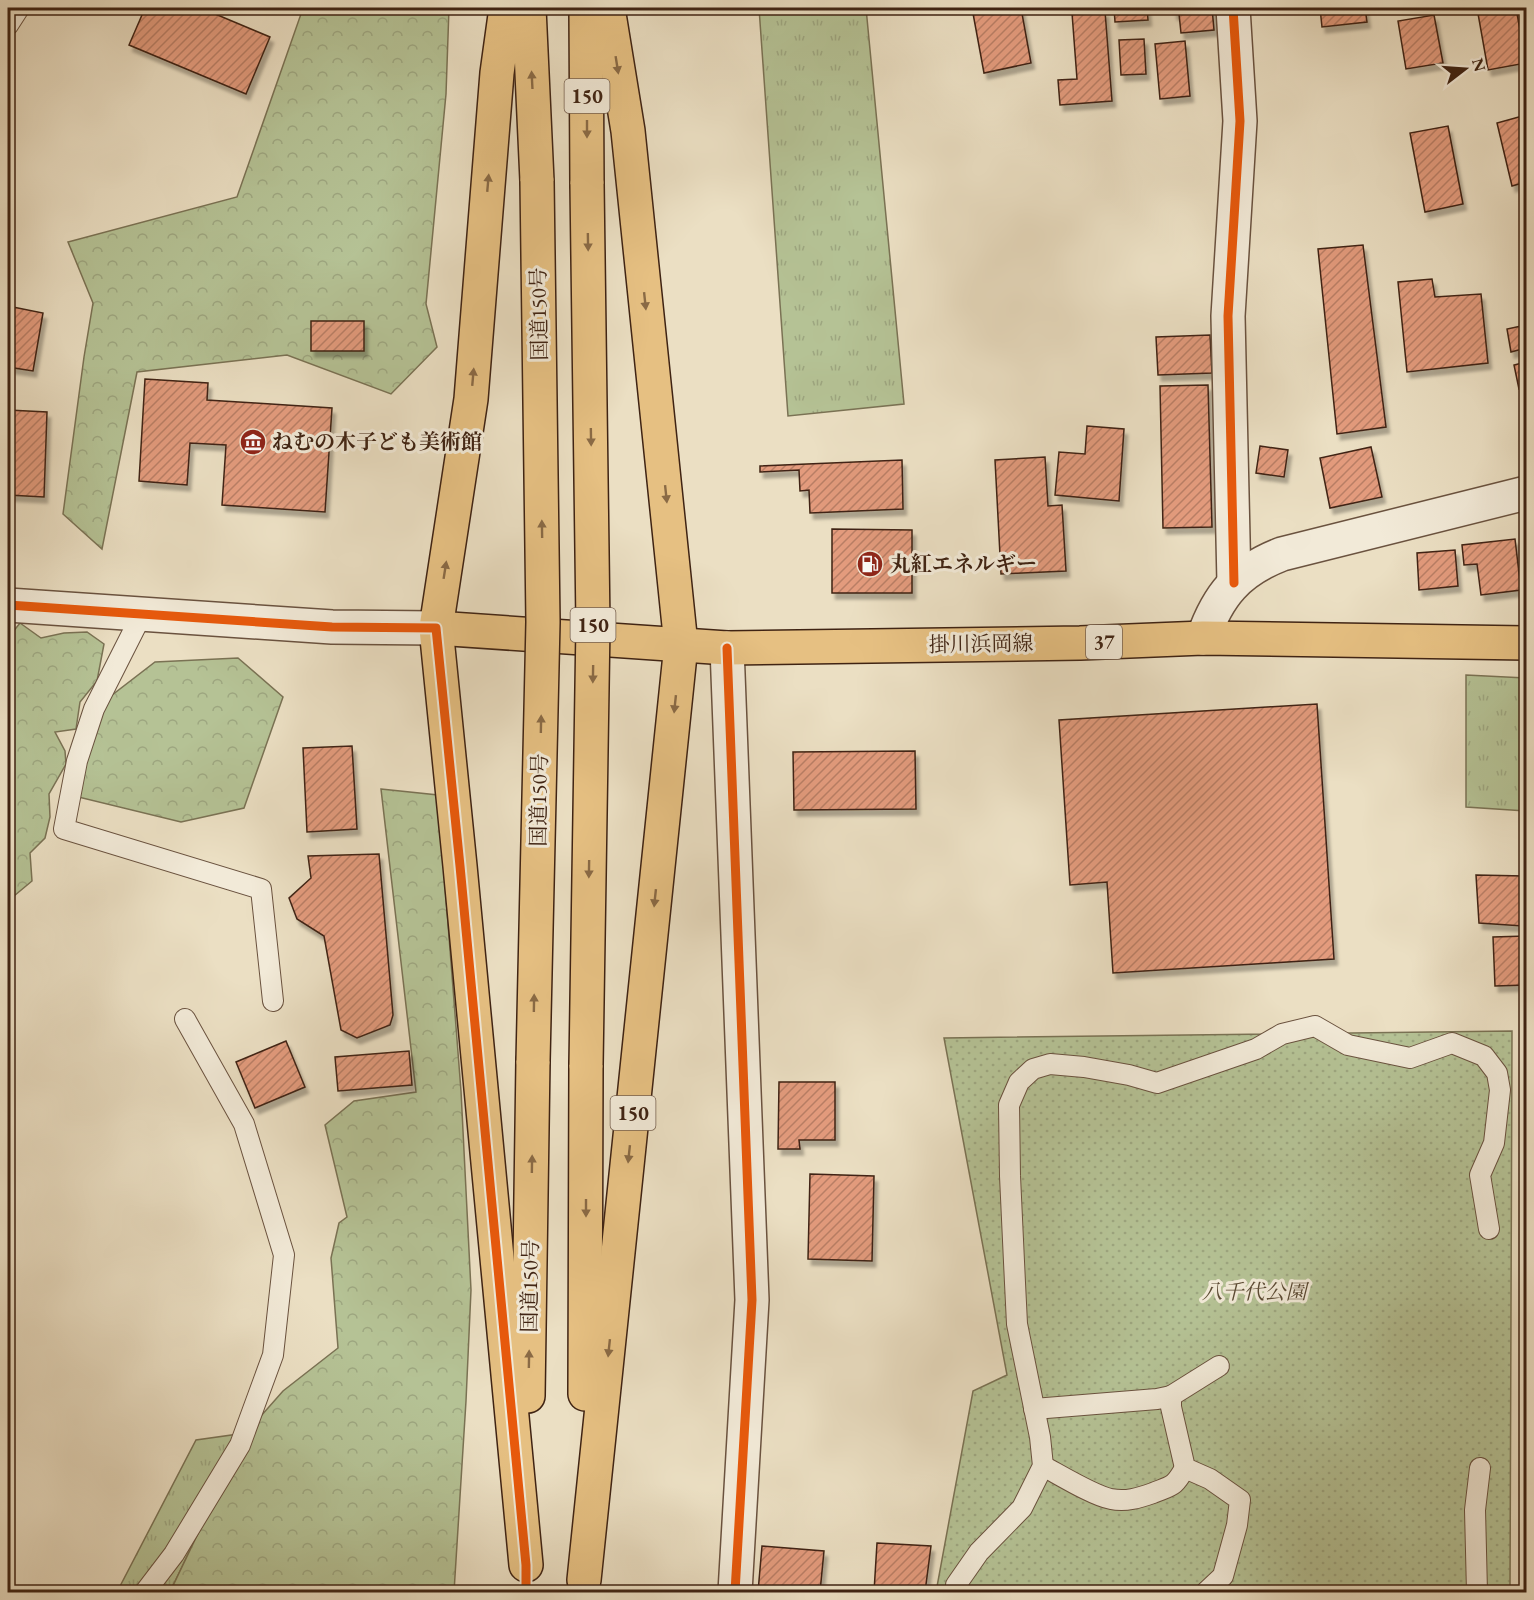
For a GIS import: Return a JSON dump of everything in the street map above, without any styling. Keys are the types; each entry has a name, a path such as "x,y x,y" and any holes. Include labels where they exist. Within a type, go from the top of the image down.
{"main road":[{"name":"150","path":"506,8 497,73 471,399 436,628 526,1579"},
{"name":"国道150号","path":"526,1579 533,1061 543,622 537,181 529,8"},
{"name":"150","path":"584,1586 586,1065 593,626 586,8"},
{"name":"150","path":"584,1586 681,645 628,131 608,8"},
{"name":"掛川浜岡線","path":"436,628 727,648 1080,643 1203,638 1527,643"}],"street":[{"path":"1233,8 1240,121 1228,316 1234,583"},
{"path":"1203,638 1220,599 1234,583 1264,561 1527,493"},
{"path":"8,605 332,627 436,628"},
{"path":"727,648 752,1300 735,1593"}],"lane":[{"path":"8,25 19,8"},
{"path":"142,614 94,709 77,762 64,829 261,889 273,1001"},
{"path":"145,1593 174,1554 240,1445 273,1355 284,1255 244,1124 185,1019"},
{"path":"956,1593 956,1585 979,1552 1022,1508 1043,1466 1040,1437 1017,1324 1010,1176 1009,1105 1019,1082 1033,1069 1050,1064 1084,1067 1129,1075 1157,1083 1256,1049 1282,1034 1315,1026 1348,1045 1410,1058 1452,1043 1484,1056 1497,1073 1500,1090 1494,1143 1480,1175 1489,1229"},
{"path":"1034,1408 1171,1396 1219,1366"},
{"path":"1043,1466 1111,1499 1137,1499 1176,1484 1185,1468 1171,1407 1171,1396"},
{"path":"1185,1468 1210,1479 1240,1500 1237,1525 1223,1576 1213,1590"},
{"path":"1477,1593 1475,1510 1480,1468"}],"green space":[{"path":"289,8 449,8 446,94 426,304 437,347 391,394 287,355 137,372 102,549 63,514 93,303 68,242 237,197 301,14"},
{"path":"759,8 866,8 904,404 788,416"},
{"path":"20,623 41,638 64,633 87,632 104,644 97,681 80,702 76,729 55,732 65,751 66,764 49,794 50,817 45,838 30,853 32,881 8,901 8,638"},
{"path":"238,658 283,697 244,808 181,822 66,794 94,709 155,662"},
{"path":"1466,675 1526,678 1526,811 1466,807"},
{"path":"381,789 438,795 461,1091 471,1290 454,1592 170,1592 246,1433 283,1391 338,1348 331,1258 339,1223 347,1217 325,1125 354,1101 416,1092"},
{"name":"八千代公園","path":"1512,1031 1510,1592 936,1592 973,1391 1007,1375 944,1038"},
{"path":"246,1433 170,1592 117,1592 196,1440"}],"building":[{"path":"145,8 201,8 270,37 246,94 129,45"},
{"path":"972,8 1021,8 1031,63 984,73"},
{"path":"1114,8 1147,8 1148,20 1115,22"},
{"path":"1173,8 1212,8 1214,30 1181,33 1179,14 1174,14"},
{"path":"1320,8 1365,8 1367,22 1322,27"},
{"path":"1477,8 1516,8 1526,63 1488,70"},
{"path":"1105,11 1112,101 1060,105 1058,80 1077,79 1072,13"},
{"path":"1434,15 1443,63 1406,69 1398,21"},
{"path":"1144,39 1146,74 1121,75 1119,40"},
{"path":"1185,41 1190,96 1160,99 1155,44"},
{"path":"1526,115 1526,182 1512,186 1497,123"},
{"path":"1448,126 1463,204 1425,212 1410,133"},
{"path":"1363,245 1386,427 1337,434 1318,249"},
{"path":"1432,279 1435,297 1481,294 1488,363 1407,372 1398,282"},
{"path":"8,306 43,313 33,371 8,367"},
{"path":"311,321 364,321 364,351 311,351"},
{"path":"1526,325 1526,348 1511,352 1507,329"},
{"path":"1210,335 1212,373 1158,375 1156,337"},
{"path":"1526,362 1526,387 1519,389 1514,365"},
{"path":"145,379 208,383 207,400 332,408 325,512 222,505 226,445 190,443 187,485 139,481"},
{"path":"1208,385 1212,527 1163,528 1160,386"},
{"path":"8,410 47,412 44,497 8,495"},
{"path":"1087,426 1124,429 1119,501 1055,495 1059,452 1085,454"},
{"path":"1260,446 1288,450 1284,477 1256,473"},
{"path":"1371,447 1382,497 1330,508 1320,458"},
{"path":"1045,457 1048,506 1062,505 1066,571 1001,574 995,460"},
{"path":"902,460 903,509 810,513 809,490 800,491 799,470 760,472 760,466"},
{"path":"832,529 912,530 912,593 832,593"},
{"path":"1515,539 1521,590 1481,595 1477,564 1464,565 1462,545"},
{"path":"1455,550 1458,586 1419,590 1417,553"},
{"path":"1317,704 1334,959 1113,973 1107,882 1070,885 1059,720"},
{"path":"352,746 357,829 307,832 303,748"},
{"path":"915,751 916,809 794,810 793,752"},
{"path":"379,854 393,1015 390,1025 357,1038 341,1030 324,936 297,919 289,898 311,878 308,856"},
{"path":"1476,875 1524,876 1523,926 1479,923"},
{"path":"1526,936 1526,985 1495,986 1493,937"},
{"path":"286,1041 305,1087 255,1108 236,1062"},
{"path":"409,1051 412,1085 338,1091 335,1057"},
{"path":"779,1082 835,1082 835,1140 799,1140 800,1149 778,1149"},
{"path":"810,1174 874,1176 872,1261 808,1259"},
{"path":"877,1543 931,1546 925,1592 874,1592"},
{"path":"762,1546 824,1551 820,1592 758,1592"}],"cycle path":[{"path":"1233,8 1240,121 1228,316 1234,583"},
{"path":"8,605 332,627 436,628 526,1565 526,1592"},
{"path":"727,648 752,1300 735,1592"}],"place":[{"name":"ねむの木子ども美術館","path":"253,442"},
{"name":"丸紅エネルギー","path":"870,564"}]}
